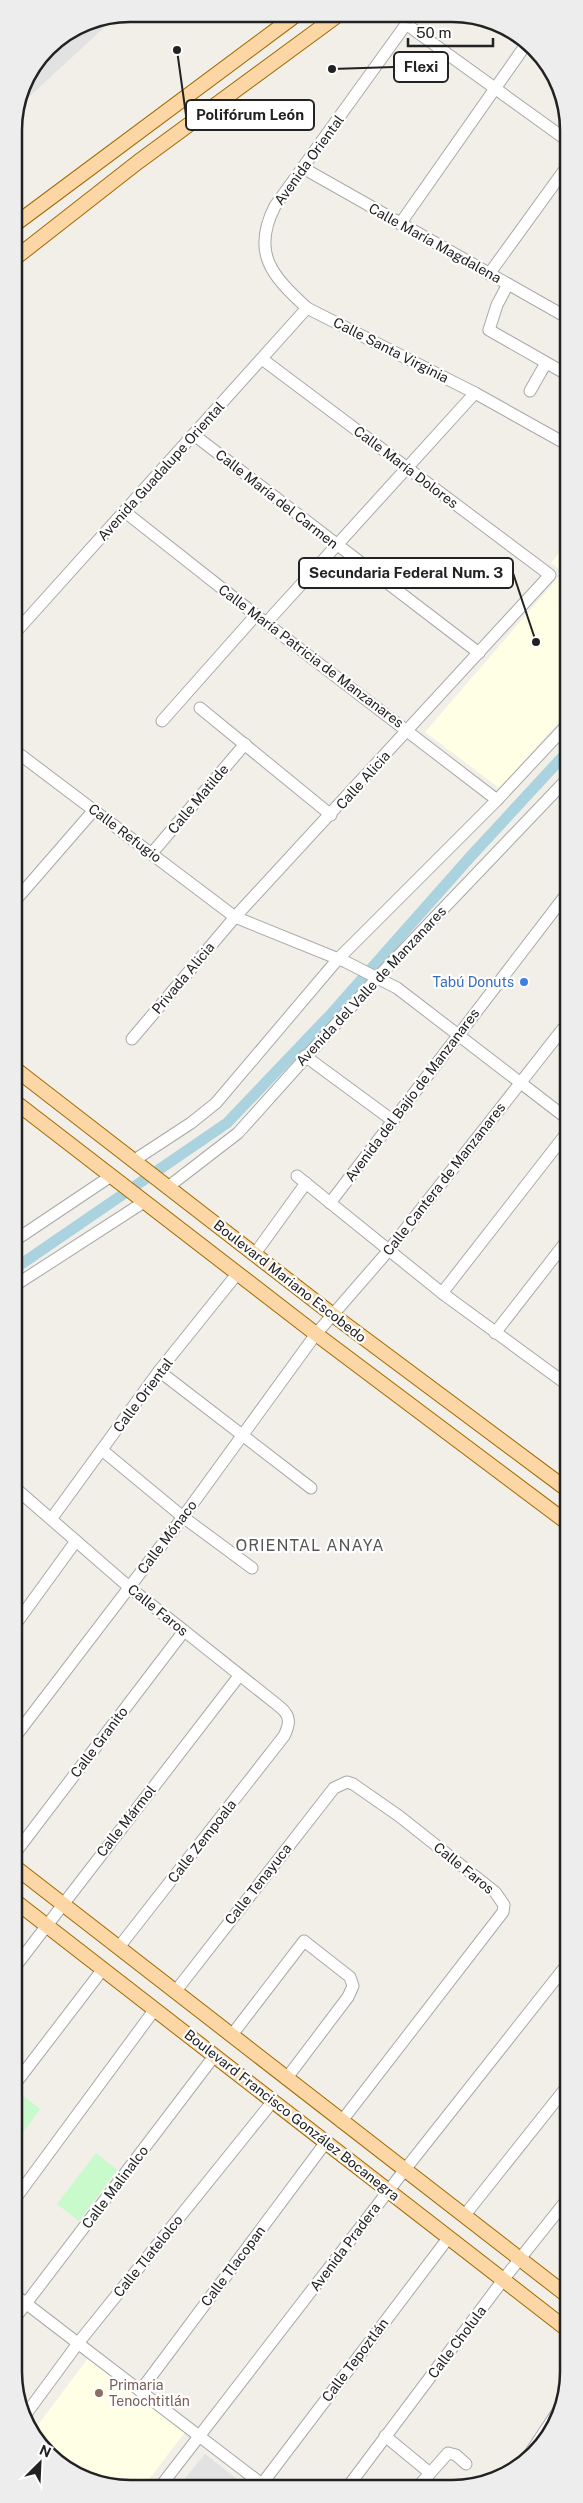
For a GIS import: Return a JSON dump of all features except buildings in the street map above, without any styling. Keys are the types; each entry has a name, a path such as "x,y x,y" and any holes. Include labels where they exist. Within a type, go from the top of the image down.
{"main road":[{"path":"23,252 138,162 328,22"},
{"path":"23,218 286,23"},
{"name":"Boulevard Mariano Escobedo","path":"23,1075 333,1315 560,1484"},
{"name":"Boulevard Mariano Escobedo","path":"23,1108 237,1274 560,1517"},
{"name":"Boulevard Francisco González Bocanegra","path":"22,1873 560,2290"},
{"name":"Boulevard Francisco González Bocanegra","path":"22,1906 560,2324"}],"street":[{"name":"Avenida Oriental","path":"307,308 290,292 271,266 263,244 266,226 275,206 407,22"},
{"path":"415,22 495,87 560,135"},
{"path":"400,224 523,49"},
{"name":"Calle María Magdalena","path":"303,168 560,313"},
{"path":"489,274 560,176"},
{"path":"508,284 497,305 489,330 560,371"},
{"name":"Avenida Guadalupe Oriental","path":"23,624 307,308"},
{"name":"Calle Santa Virginia","path":"307,308 475,393 560,441"},
{"name":"Calle María Dolores","path":"262,359 550,575"},
{"path":"530,391 546,363"},
{"path":"266,623 475,393"},
{"name":"Calle María del Carmen","path":"194,435 479,653"},
{"name":"Calle María Patricia de Manzanares","path":"125,512 497,800"},
{"name":"Calle Alicia","path":"235,917 331,815 550,575"},
{"path":"162,721 256,615"},
{"path":"200,708 331,815"},
{"path":"137,1164 216,1103 342,961 560,733"},
{"name":"Calle Matilde","path":"152,854 245,744"},
{"name":"Calle Refugio","path":"23,757 235,917 377,976 458,1034 560,1113"},
{"name":"Avenida del Valle de Manzanares","path":"164,1184 238,1133 377,976 560,786"},
{"path":"23,892 94,810"},
{"name":"Avenida del Bajío de Manzanares","path":"330,1203 560,902"},
{"name":"Privada Alicia","path":"132,1039 235,917"},
{"name":"Calle Cantera de Manzanares","path":"316,1334 389,1250 560,1031"},
{"path":"305,1056 392,1120"},
{"path":"442,1294 560,1142"},
{"path":"23,1236 114,1179"},
{"path":"254,1254 302,1180 442,1294 560,1379"},
{"path":"22,1280 141,1200"},
{"path":"495,1333 560,1250"},
{"name":"Calle Oriental","path":"52,1518 160,1371 237,1274"},
{"name":"Calle Mónaco","path":"22,1726 183,1516 316,1334"},
{"path":"160,1371 311,1488"},
{"path":"102,1450 183,1516 252,1568"},
{"name":"Calle Faros","path":"22,1494 129,1587 287,1713 289,1720 284,1736"},
{"path":"22,1614 76,1542"},
{"name":"Calle Granito","path":"22,1843 184,1631"},
{"name":"Calle Mármol","path":"22,1958 62,1903 239,1676"},
{"name":"Calle Zempoala","path":"119,1947 284,1736"},
{"name":"Calle Faros","path":"341,2122 495,1925 504,1906 495,1892 406,1822 360,1788 346,1782"},
{"name":"Calle Tenayuca","path":"175,1992 325,1798 340,1784 346,1782"},
{"path":"231,2036 304,1941 350,1977 353,1986 348,1997 286,2078"},
{"path":"22,2075 103,1969"},
{"name":"Avenida Pradera","path":"165,2480 388,2190 560,1973"},
{"path":"22,2189 155,2010"},
{"name":"Calle Malinalco","path":"22,2308 215,2055"},
{"path":"464,2216 560,2095"},
{"name":"Calle Tlatelolco","path":"29,2410 79,2342 273,2101"},
{"name":"Calle Tlacopan","path":"141,2390 326,2142"},
{"name":"Calle Cholula","path":"353,2480 503,2280 560,2208"},
{"name":"Calle Tepoztlán","path":"268,2480 449,2237"},
{"path":"22,2300 256,2480"},
{"path":"386,2436 430,2473"},
{"path":"424,2480 448,2453 456,2455 466,2464"}],"shaded area":[{"path":"106,25 27,98 41,70 59,49 89,31"},
{"path":"560,552 560,570 551,563"},
{"path":"560,575 560,721 499,788 425,732"},
{"name":"Primaria Tenochtitlán","path":"89,2357 186,2431 148,2480 123,2480 89,2472 65,2458 65,2438 45,2438 37,2426"},
{"path":"205,2454 238,2480 184,2480"}],"green space":[{"path":"22,2095 40,2109 22,2134"},
{"path":"96,2153 117,2170 79,2221 57,2204"}],"waterway":[{"path":"22,1263 227,1123 332,1013 471,856 560,760"}],"place":[{"name":"Polifórum León","path":"177,50"},
{"name":"Flexi","path":"332,69"},
{"name":"Secundaria Federal Num. 3","path":"536,642"},
{"name":"Tabú Donuts","path":"524,982"},
{"name":"Primaria Tenochtitlán","path":"99,2393"}],"district":[{"name":"ORIENTAL ANAYA","path":"310,1545"}]}
